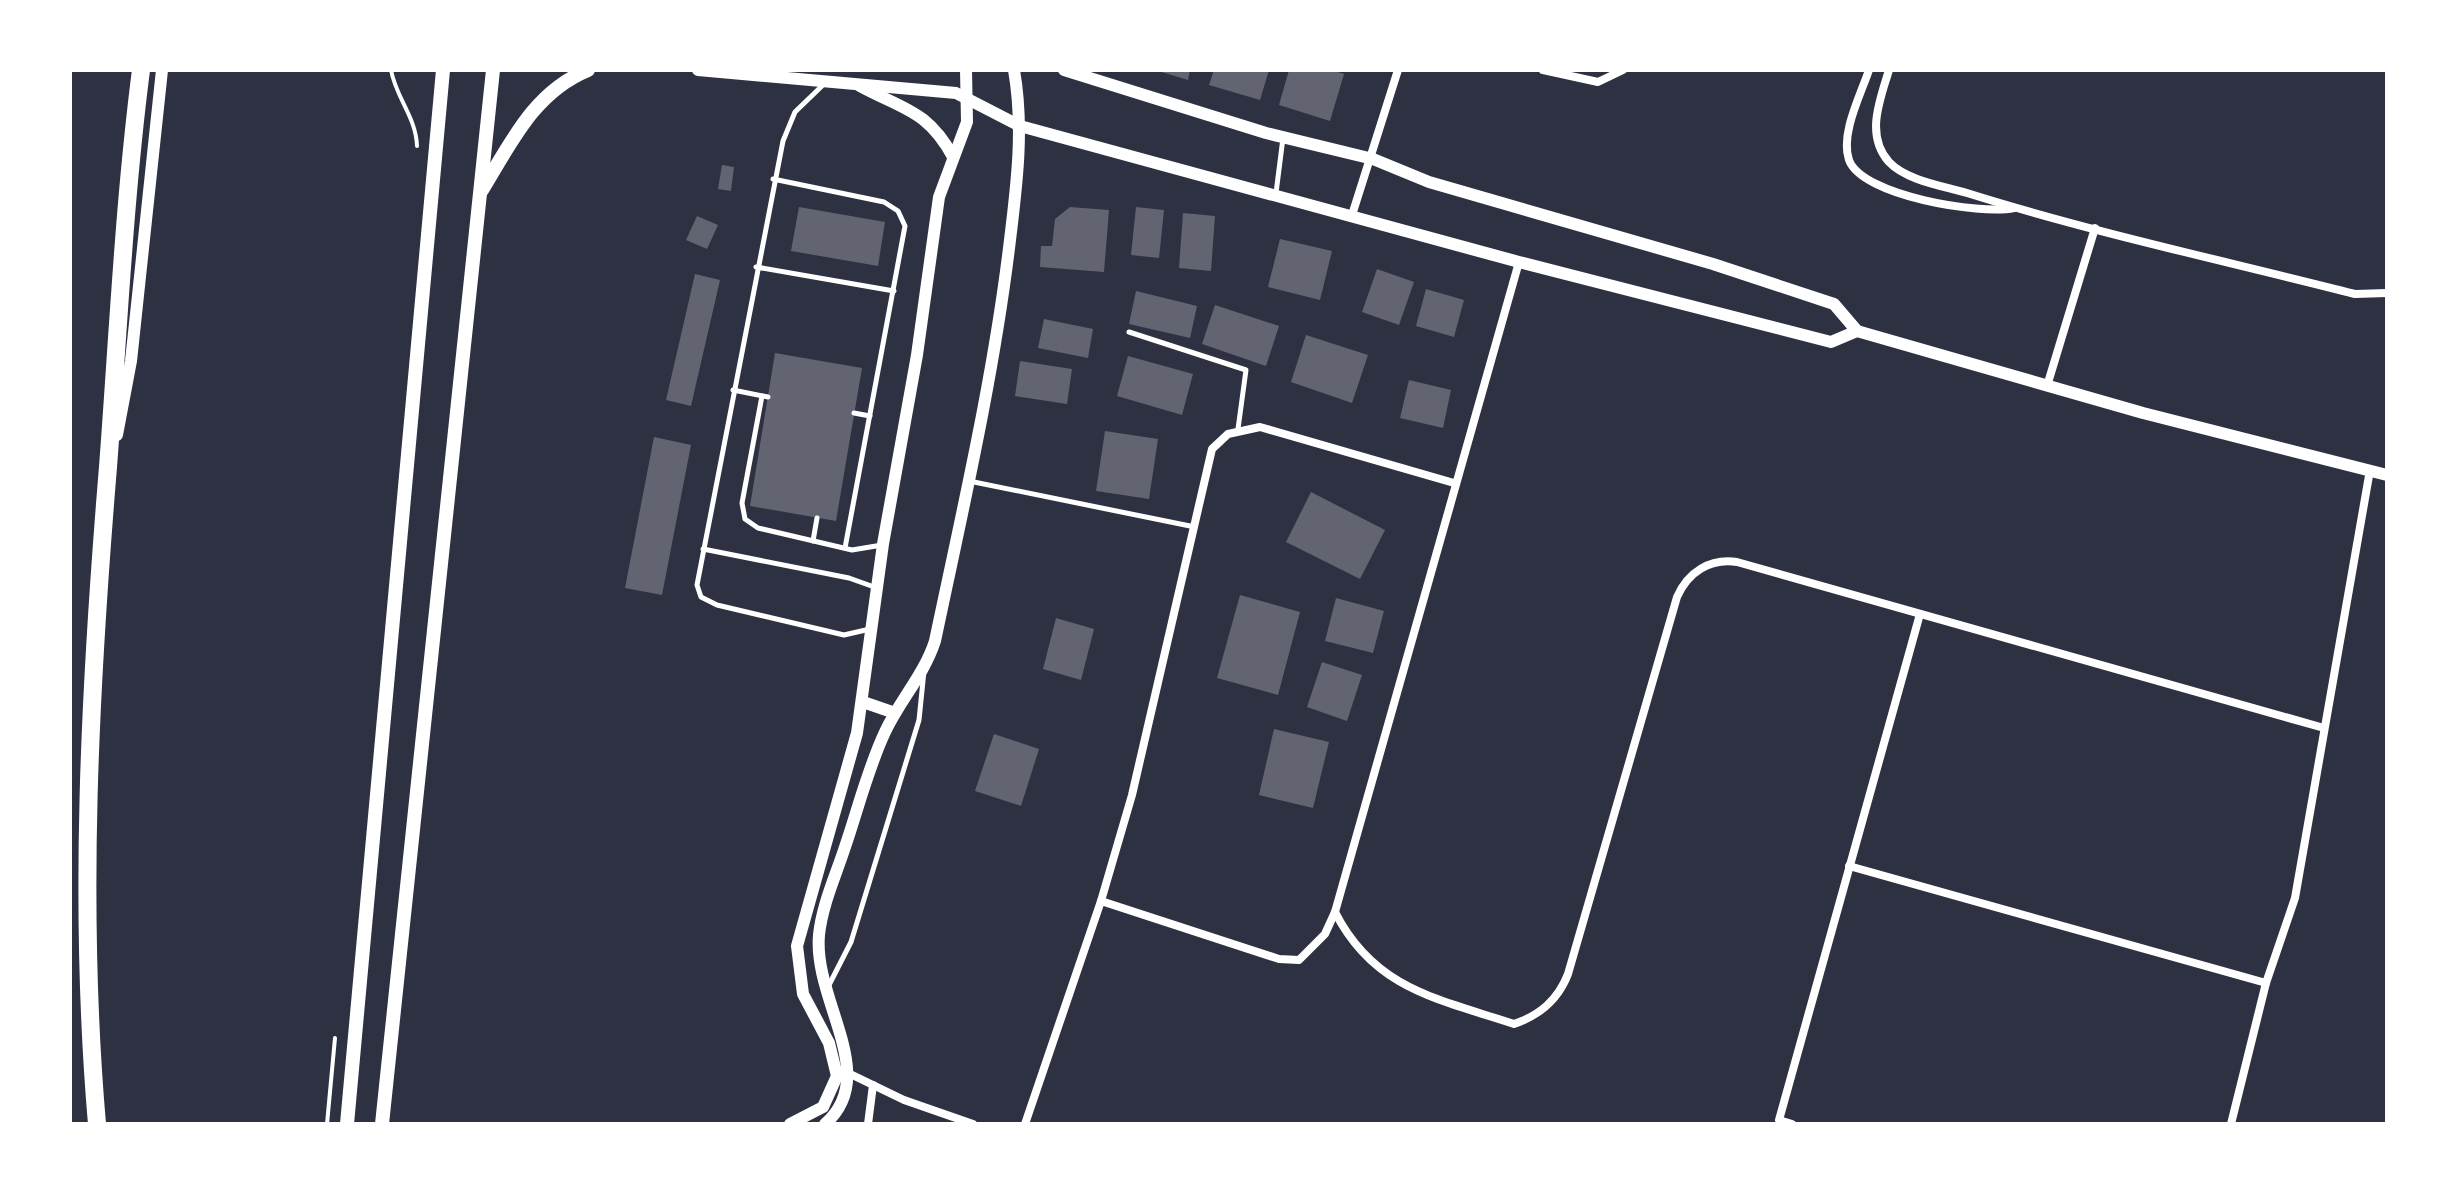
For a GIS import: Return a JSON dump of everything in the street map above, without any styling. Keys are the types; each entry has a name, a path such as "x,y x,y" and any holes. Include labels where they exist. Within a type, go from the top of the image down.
{"highway":[{"path":"97,1124 86,948 88,822 100,549 124,233 141,70"}],"main road":[{"path":"347,1124 443,70"},
{"path":"382,1124 493,70"},
{"path":"480,194 534,108 558,86 588,70"}],"street":[{"path":"108,465 131,361 162,70"},
{"path":"698,70 940,90 968,98 1020,126 1276,193 1519,262 1831,342 1857,331"},
{"path":"966,70 968,98 964,134 939,197 917,355 883,544 863,702 850,763 797,946 803,994 843,1070 973,1124"},
{"path":"825,1124 845,1096 843,1070 819,955 822,917 877,750 895,713 924,670 935,641 1007,267 1020,126 1014,70"},
{"path":"1064,70 1283,137 1373,159 1429,182 1713,264 1834,304 1857,331 2047,386 2387,475"},
{"path":"1352,215 1373,159 1398,70"},
{"path":"1543,70 1587,82 1609,79 1623,70"},
{"path":"1869,70 1847,140 1849,159 1859,175 1884,188 1967,210 1991,212 2015,208"},
{"path":"1889,70 1876,124 1879,144 1890,162 1907,174 2015,208 2355,294 2387,293"},
{"path":"854,82 922,116 935,128 953,157"},
{"path":"2047,386 2095,228"},
{"path":"1101,901 1279,959 1299,960 1325,934 1335,912 1519,262"},
{"path":"1025,1124 1101,901 1157,700 1208,459 1220,441 1238,429 1270,429 1454,483"},
{"path":"2231,1124 2266,983 2295,898 2370,470"},
{"path":"1335,912 1353,943 1369,961 1399,983 1420,993 1514,1024 1544,1009 1558,994 1568,974 1677,597 1693,573 1709,564 1737,562 2324,728"},
{"path":"1792,1124 1779,1120 1920,614"},
{"path":"863,702 895,713"},
{"path":"1849,866 2266,983"},
{"path":"790,1124 823,1107 843,1070"},
{"path":"868,1124 873,1085"}],"lane":[{"path":"829,81 795,112 773,179 697,579 701,597 711,603 844,635 871,629"},
{"path":"1276,193 1283,137"},
{"path":"773,179 875,199 898,211 905,234 845,548"},
{"path":"756,267 894,291"},
{"path":"1129,332 1246,370 1238,429"},
{"path":"733,390 765,396 742,514 748,523 845,548 860,550 883,544"},
{"path":"854,413 870,416"},
{"path":"968,481 1195,527"},
{"path":"813,541 817,518"},
{"path":"703,549 849,578 877,588"},
{"path":"825,993 851,942 919,720 924,670"}],"building":[{"path":"1155,70 1190,70 1188,80"},
{"path":"1214,70 1269,70 1260,100 1209,85"},
{"path":"1289,70 1331,70 1344,74 1330,121 1279,105"},
{"path":"722,165 734,167 731,191 718,189"},
{"path":"799,207 885,222 878,266 791,251"},
{"path":"1070,207 1109,210 1104,272 1040,267 1041,246 1052,246 1055,219"},
{"path":"1136,207 1164,210 1159,258 1131,255"},
{"path":"1183,213 1215,216 1211,271 1179,268"},
{"path":"697,216 718,225 707,249 686,240"},
{"path":"1280,239 1332,251 1320,300 1268,287"},
{"path":"1377,269 1414,282 1399,325 1362,312"},
{"path":"695,274 720,280 691,406 666,400"},
{"path":"1426,289 1464,300 1454,337 1416,326"},
{"path":"1136,291 1197,306 1190,338 1129,324"},
{"path":"1215,305 1279,326 1266,366 1202,344"},
{"path":"1044,319 1093,329 1088,358 1038,348"},
{"path":"1306,335 1368,355 1352,403 1291,382"},
{"path":"775,353 862,368 836,521 750,506"},
{"path":"1128,356 1193,374 1182,415 1117,396"},
{"path":"1020,361 1072,369 1067,404 1015,396"},
{"path":"1409,380 1451,390 1443,428 1400,418"},
{"path":"1105,431 1158,439 1149,499 1096,491"},
{"path":"654,437 691,445 662,595 625,588"},
{"path":"1311,492 1385,530 1360,579 1286,542"},
{"path":"1240,595 1300,612 1278,695 1217,678"},
{"path":"1336,598 1384,611 1373,653 1325,641"},
{"path":"1056,618 1094,629 1081,680 1043,669"},
{"path":"1322,662 1362,675 1347,721 1307,707"},
{"path":"1274,729 1329,742 1313,808 1259,795"},
{"path":"994,734 1039,749 1021,806 975,791"}]}
